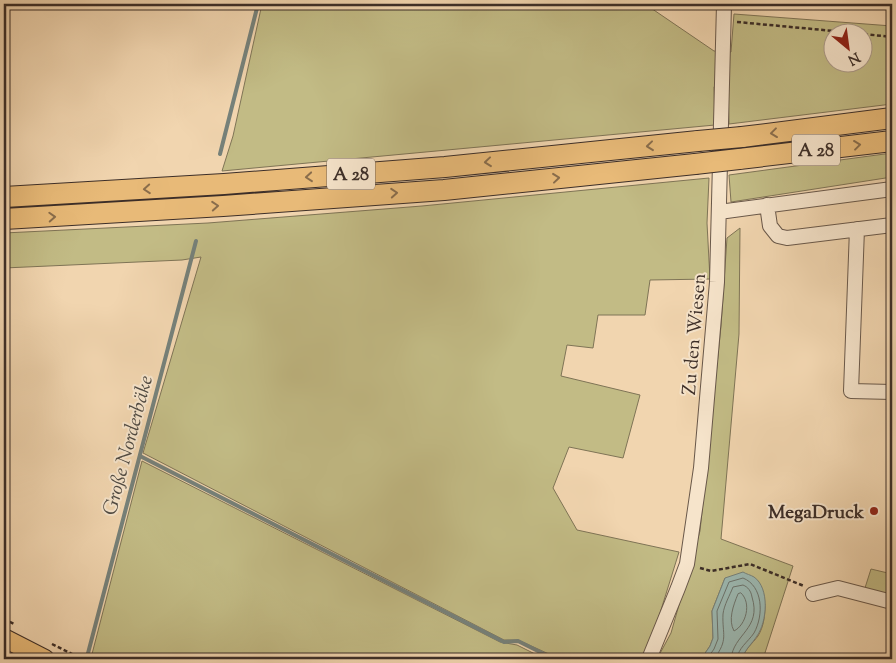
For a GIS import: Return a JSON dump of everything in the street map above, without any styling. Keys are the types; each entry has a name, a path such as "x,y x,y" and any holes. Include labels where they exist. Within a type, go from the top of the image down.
{"highway":[{"name":"A 28","path":"4,197 224,184 445,167 698,142 892,118"},
{"name":"A 28","path":"4,219 444,190 892,141"}],"main road":[{"path":"4,638 45,659"}],"street":[{"name":"Zu den Wiesen","path":"649,659 686,564 701,468 718,282 724,4"},
{"path":"719,212 892,189"},
{"path":"766,206 770,226 778,236 787,238 892,225"},
{"path":"857,229 851,391 892,392"},
{"path":"813,594 838,588 892,602"}],"path":[{"path":"723,20 824,30"},
{"path":"874,35 892,37"},
{"path":"686,564 711,571 750,564 804,586 813,594"}],"shaded area":[{"path":"262,4 645,4 714,51 731,52 734,14 839,22 824,22 824,72 874,72 874,25 892,26 892,104 729,124 728,86 717,83 714,87 715,125 222,171 233,136"},
{"path":"892,153 892,177 731,202 729,175"},
{"path":"709,178 707,223 710,279 650,280 645,315 598,315 593,348 567,345 561,376 640,395 623,458 569,447 553,488 577,530 679,552 656,626 642,659 560,659 518,640 504,640 143,453 201,257 182,260 4,268 4,233 208,223 422,206"},
{"path":"740,228 739,334 721,539 793,566 763,659 742,659 760,632 764,620 765,604 725,578 712,611 713,638 701,659 657,659 671,633 700,531 721,326 727,238"},
{"path":"142,461 500,642 517,645 545,659 99,659 92,654"},
{"path":"871,569 892,574 892,597 864,591"}],"water":[{"path":"743,572 754,577 763,589 765,614 760,630 742,659 701,659 713,638 712,611 725,578"}],"waterway":[{"name":"Große Norderbäke","path":"220,154 258,4"},
{"name":"Große Norderbäke","path":"87,657 196,241"},
{"path":"140,456 504,642 518,641 554,659"}],"place":[{"name":"MegaDruck","path":"874,511"}]}
